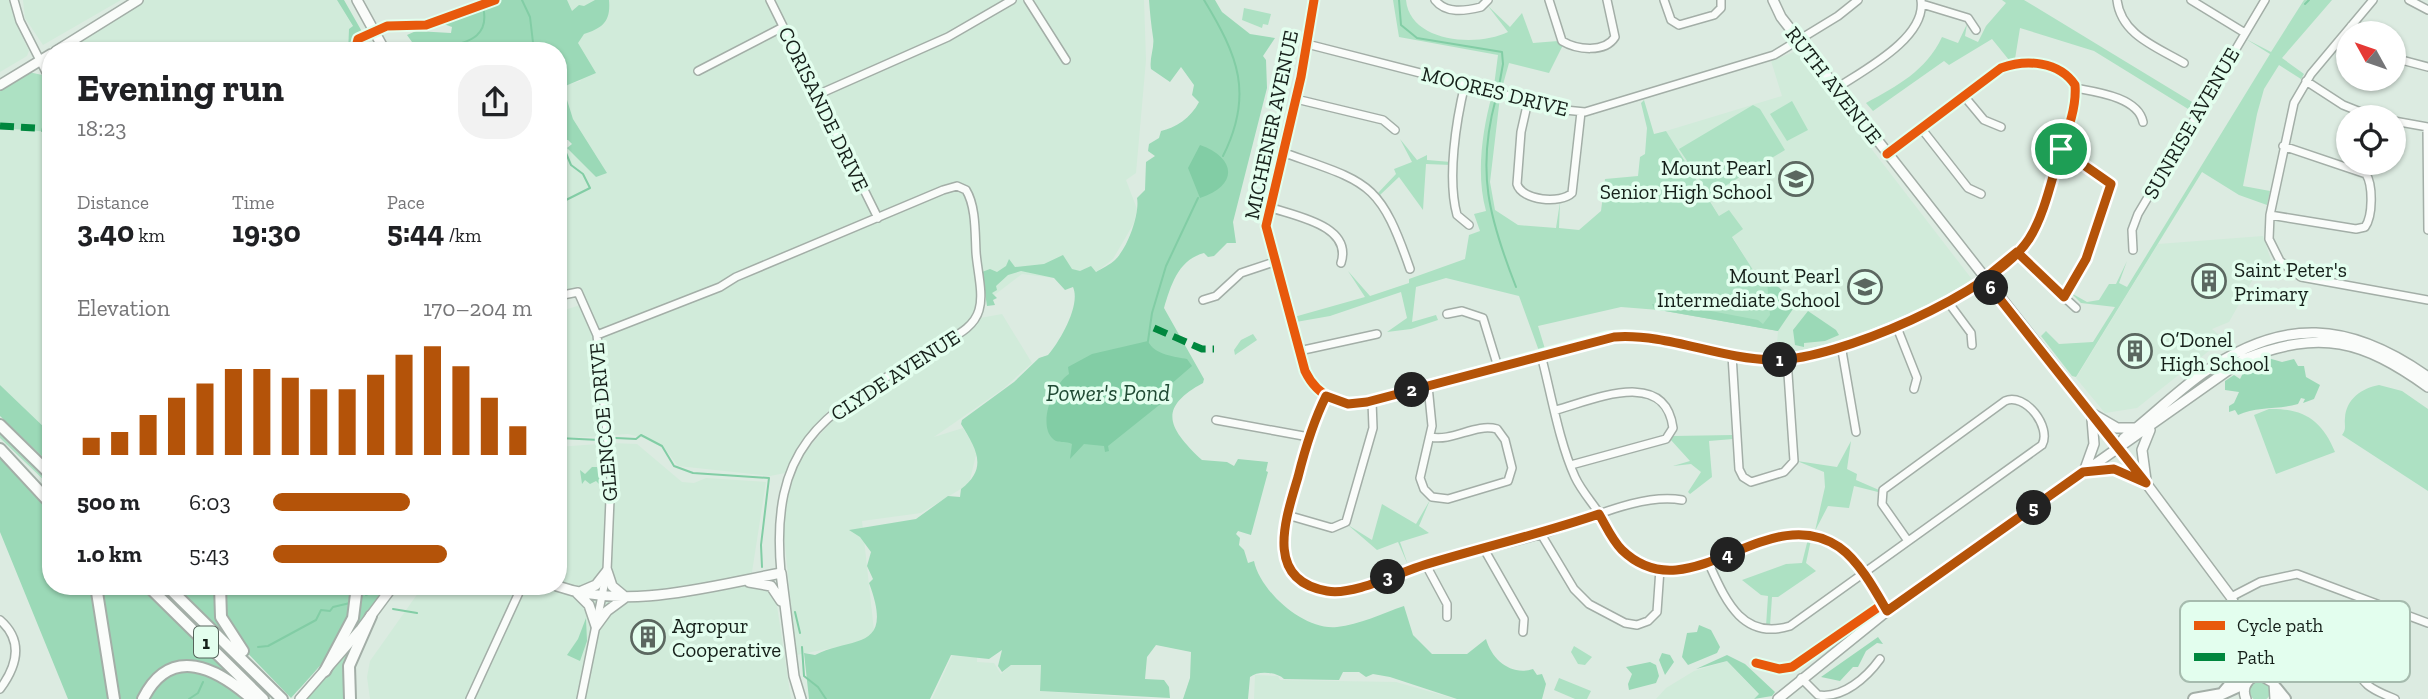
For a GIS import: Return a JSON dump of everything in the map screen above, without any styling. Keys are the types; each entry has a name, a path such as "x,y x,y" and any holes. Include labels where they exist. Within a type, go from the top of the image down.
{"highway":[{"path":"0,422 42,460"},
{"path":"0,422 42,466"},
{"path":"0,444 42,484"},
{"path":"0,449 42,494"},
{"path":"97,595 114,699"},
{"name":"1","path":"157,595 263,699"},
{"name":"1","path":"176,595 280,697"},
{"path":"219,595 225,625 280,697"},
{"path":"325,671 353,618 355,595"},
{"path":"350,699 349,666 372,616"},
{"path":"143,699 163,675 189,666 217,672 252,699"},
{"path":"2222,694 2232,682"},
{"path":"2194,699 2222,694 2247,682"},
{"path":"2274,689 2285,699"}],"main road":[{"path":"70,42 138,0"},
{"path":"350,0 373,30"},
{"path":"357,0 379,42"},
{"path":"364,0 364,13"},
{"name":"RUTH AVENUE","path":"1773,0 1799,40 2146,483 2233,601"},
{"path":"0,85 40,61"},
{"path":"1778,699 1887,611 2118,447 2202,374 2234,354 2269,339 2320,333 2375,344 2428,377"},
{"path":"2091,413 2117,428 2129,429 2147,424 2244,359 2273,348 2303,342 2333,343 2373,353 2390,360 2428,387"},
{"path":"2083,472 2094,444 2091,413"},
{"path":"2146,483 2142,444 2147,424"},
{"path":"2083,472 2114,469 2146,483"},
{"path":"577,593 596,585 607,571"},
{"path":"607,571 612,586 625,597"},
{"path":"567,590 577,593 625,597 747,581 781,573"},
{"name":"CLYDE AVENUE","path":"781,573 798,696"},
{"path":"747,581 771,586 784,610"},
{"path":"577,593 589,605 596,626"},
{"path":"300,699 372,616 387,595"},
{"path":"596,626 607,611 625,597"},
{"name":"RUTH AVENUE","path":"2246,698 2247,682"}],"street":[{"path":"14,0 20,21 42,65"},
{"name":"CORISANDE DRIVE","path":"770,0 878,218"},
{"path":"817,95 948,37 1012,0"},
{"path":"1028,0 1066,60"},
{"name":"MICHENER AVENUE","path":"1314,0 1296,99 1269,207 1266,230 1308,378 1326,396"},
{"path":"1435,0 1441,7 1451,10 1479,8 1488,0"},
{"path":"1549,0 1561,38 1571,46 1585,48 1604,46 1615,37 1607,0"},
{"path":"1664,0 1671,20 1677,25 1717,14 1721,8 1721,0"},
{"name":"MOORES DRIVE","path":"1307,44 1581,112 1604,108 1774,55 1858,0"},
{"path":"2116,0 2127,28 2184,63"},
{"path":"2191,0 2245,33"},
{"name":"SUNRISE AVENUE","path":"2133,250 2131,235 2135,219 2265,0"},
{"path":"2355,21 2373,0"},
{"path":"2409,0 2428,10"},
{"path":"1837,88 1892,51 1912,27 1922,2 1968,18 1976,30"},
{"path":"698,71 783,27"},
{"path":"2336,44 2306,81 2292,107 2268,230 2273,251 2283,265 2297,275 2428,300"},
{"path":"1682,500 1667,497 1599,514 1541,534 1426,565 1349,590 1333,592 1316,588 1298,577 1286,559 1282,540 1309,437 1326,396 1348,404 1372,401 1621,336 1732,355 1787,359 1841,345 1948,302 1984,279 2017,252 2032,233 2061,149 2075,88 2073,82 2059,71 2040,64 2025,62 1998,69 1887,154"},
{"path":"2406,62 2428,68"},
{"path":"2306,81 2343,105"},
{"path":"1465,84 1458,116 1453,189 1457,215 1469,225"},
{"path":"2075,88 2124,102 2138,112 2143,122"},
{"path":"1964,96 1984,120 2001,127"},
{"path":"1296,99 1382,120 1395,130"},
{"path":"1528,101 1521,127 1517,184 1521,192 1528,196 1562,198 1572,193 1581,112"},
{"path":"2406,123 2428,127 2428,230"},
{"path":"1921,128 1970,190 1980,194"},
{"path":"2270,215 2356,229 2365,227 2369,221 2370,182 2366,174 2283,146"},
{"path":"2061,149 2111,184 2086,259 2064,297"},
{"path":"1282,152 1349,177 1372,192 1392,219 1410,269"},
{"name":"CLYDE AVENUE","path":"597,335 720,286 736,276 952,187 966,190 973,213 979,311 971,324 962,331 849,401 810,437 783,488 778,517 781,573"},
{"path":"1269,207 1332,232 1342,244 1342,263"},
{"path":"2017,252 2076,308"},
{"path":"1203,300 1216,296 1241,273 1274,262"},
{"name":"GLENCOE DRIVE","path":"567,294 578,292 597,335 611,475 607,571 581,699"},
{"path":"1948,302 1970,333 1972,345"},
{"path":"1447,314 1462,311 1483,318 1498,367"},
{"path":"1896,325 1917,378 1914,389"},
{"path":"1299,351 1377,334"},
{"path":"1841,345 1856,432"},
{"path":"1541,355 1576,478 1620,548 1642,564 1660,569 1684,569 1709,564 1773,537 1803,533 1837,546 1862,573 1887,611"},
{"path":"1732,355 1739,469 1743,477 1754,482 1784,472 1794,461 1787,359"},
{"path":"1428,386 1430,437 1420,478 1424,489 1432,497 1444,499 1502,484 1511,475 1505,440 1497,429 1487,428 1447,439 1430,437"},
{"path":"1556,410 1628,391 1655,396 1669,409 1673,428 1665,439 1571,465"},
{"path":"1709,564 1730,608 1750,623 1775,631 1790,626 2042,445 2046,437 2045,429 2023,401 2013,398 2005,401 1885,487 1881,501 1908,541"},
{"path":"1287,515 1332,528 1346,522 1373,428 1372,401"},
{"path":"1216,420 1309,437"},
{"path":"1541,534 1578,595 1625,623 1642,623 1657,612 1660,569"},
{"path":"1484,549 1524,619 1523,632"},
{"path":"1426,565 1447,604 1447,617"},
{"path":"2231,597 2260,582 2297,574 2369,601"},
{"path":"470,699 518,595"},
{"path":"2410,616 2428,623"},
{"path":"0,620 13,638 16,657 14,668 0,689"},
{"path":"1801,678 1818,695 1839,696 1869,674 1880,659"},
{"path":"2365,682 2395,699"}],"shaded area":[{"path":"0,0 10,0 18,28 29,51 27,56 0,72"},
{"path":"23,0 121,0 42,44 25,18"},
{"path":"143,0 337,0 353,27 349,29 348,42 78,42"},
{"path":"337,0 344,0 368,42 348,42 349,29 353,26"},
{"path":"478,0 567,0 572,11 579,5 584,6 595,0 609,0 607,19 596,29 584,34 578,43 596,73 567,85 567,42 412,42 407,35 416,31 451,33 452,27 441,23 475,12"},
{"path":"525,0 1144,0 1146,60 1136,173 1126,180 1137,209 1134,223 1113,259 1099,270 1085,275 1055,278 1022,274 984,303 980,318 1002,314 1032,363 1003,389 934,437 963,428 977,451 969,484 921,513 862,521 875,640 796,655 783,525 787,494 803,454 838,414 894,378 890,372 827,412 804,440 785,473 770,476 678,466 665,449 644,438 628,434 567,438 567,309 587,303 579,286 567,290 567,148 596,177 599,160 573,119 567,99 567,85 581,81 567,61 567,42 554,42"},
{"path":"1149,0 1215,0 1222,12 1250,34 1275,38 1263,56 1266,60 1267,88 1233,222 1236,243 1227,243 1214,256 1208,257 1204,253 1188,261 1177,274 1164,308 1204,379 1203,383 1179,401 1174,410 1172,419 1181,438 1202,460 1227,462 1234,466 1238,459 1268,462 1268,472 1251,535 1238,531 1236,534 1240,538 1239,545 1244,550 1248,563 1254,561 1265,585 1285,607 1311,623 1324,627 1345,626 1404,606 1413,635 1432,654 1467,654 1486,639 1493,654 1510,668 1525,671 1533,669 1537,675 1542,674 1546,684 1542,699 1457,699 1390,677 1373,674 1366,677 1359,672 1343,672 1339,680 1284,679 1272,673 1258,673 1250,677 1248,699 1183,699 1190,678 1191,652 1156,645 1147,657 1145,679 1164,680 1169,687 1170,698 1040,691 1041,665 1011,665 1002,672 998,666 1002,650 989,659 951,655 930,699 809,699 804,653 815,655 866,638 877,621 876,605 869,583 873,579 867,566 871,552 860,537 849,530 916,519 948,496 960,497 961,489 975,474 977,466 975,450 961,424 962,420 1014,382 1039,358 1048,355 1072,313 1075,295 1073,287 1065,290 1054,278 1021,271 1008,275 996,286 997,290 992,293 997,298 993,300 995,305 987,306 982,272 990,269 997,272 1006,266 1009,259 1015,267 1044,264 1063,255 1072,269 1080,271 1091,266 1096,272 1113,262 1128,239 1137,212 1137,198 1145,190 1146,162 1155,156 1148,151 1149,144 1159,138 1161,131 1177,125 1187,117 1199,102 1192,95 1194,85 1181,67 1170,82 1151,69 1153,41"},
{"path":"1393,0 1406,0 1410,14 1419,25 1447,38 1480,39 1508,32 1488,6 1510,27 1522,13 1533,43 1558,41 1563,45 1549,73 1509,63 1502,88 1494,86 1498,55 1399,37"},
{"path":"2002,0 2024,0 2197,105 2193,112 2094,51 2020,28 2015,59 2009,60 1992,39 1949,65 1944,61 1873,111 1866,103 1910,76 1928,59 1942,37 1958,43 1967,24 1965,36 1978,42 1986,26 2006,3"},
{"path":"2304,0 2332,0 2282,58 2304,74 2301,79 2279,65 2264,89 2243,186 2270,191 2267,205 2239,195 2202,172 2076,377 2072,376 2041,336 2046,331 2059,344 2093,342 2115,307 2081,303 2071,293 2087,302 2099,300 2109,284 2116,284 2127,261 2119,283 2127,287 2270,54 2246,39 2271,52"},
{"path":"1244,8 1271,14 1268,25 1263,24 1262,28 1242,20"},
{"name":"Mount Pearl Senior High School","path":"1796,51 1971,278 1968,284 1920,311 1816,349 1776,355 1778,331 1767,276 1755,273 1732,236 1742,229 1720,217 1666,131 1782,96 1771,61"},
{"path":"29,72 42,75 42,131 0,128 0,89"},
{"path":"1492,95 1500,97 1490,182 1495,210 1518,225 1556,228 1560,202 1559,228 1579,230 1601,211 1605,179 1638,176 1640,157 1645,154 1647,128 1641,103 1644,100 1654,134 1666,131 1719,216 1729,210 1743,229 1732,237 1755,273 1767,276 1778,331 1659,310 1621,307 1538,326 1545,349 1539,351 1519,296 1446,278 1416,287 1412,322 1436,315 1438,320 1411,329 1387,332 1407,318 1401,292 1330,316 1296,322 1294,317 1365,297 1348,271 1370,296 1465,259 1469,235 1480,231 1474,214 1486,211 1481,168 1485,123"},
{"path":"567,100 573,119 607,173 596,177 567,148 572,144 568,140"},
{"path":"1792,101 1808,130 1787,141 1770,114"},
{"path":"1753,105 1760,109 1785,150 1710,195 1679,149"},
{"path":"0,128 42,131 42,425 0,385"},
{"path":"1400,139 1417,160 1427,155 1427,160 1451,162 1451,165 1426,164 1423,210 1399,177 1380,195 1378,193 1396,174 1394,169 1412,162"},
{"path":"2263,236 2271,260 2253,279 2229,322 2212,329 2224,339 2137,408 2105,413 2076,378 2158,244"},
{"path":"1770,280 1797,303 1778,331 1654,309 1652,304 1669,303 1758,320 1763,324 1770,315 1767,281"},
{"path":"1808,311 1836,330 1839,335 1825,341 1804,343 1804,347 1795,345 1793,330"},
{"path":"1253,334 1257,340 1235,355 1234,350 1241,340"},
{"path":"2268,358 2282,362 2294,359 2298,366 2304,366 2306,377 2320,385 2314,399 2303,403 2305,399 2301,398 2298,404 2252,410 2238,415 2235,410 2229,412 2229,406 2234,403 2239,392 2225,390 2225,381 2234,375 2240,379 2245,369 2258,366"},
{"path":"0,385 42,425 42,456 0,416"},
{"path":"2379,385 2402,391 2428,409 2428,491 2342,435 2348,405 2361,392"},
{"path":"2269,409 2292,411 2310,418 2324,432 2335,452 2276,474 2254,415"},
{"path":"0,432 42,472 42,478 0,438"},
{"path":"1733,435 1733,439 1709,441 1712,477 1690,494 1688,492 1701,472 1691,464 1673,466 1690,461 1670,439 1673,436"},
{"path":"1851,441 1847,469 1857,474 1856,480 1879,490 1878,492 1854,486 1849,508 1828,506 1815,531 1825,487 1824,472 1797,461 1837,467"},
{"path":"637,444 682,482 694,483 706,478 766,482 752,572 755,586 766,586 776,599 791,699 370,699 367,677 370,661 417,595 567,595 567,446"},
{"path":"0,455 42,499 42,595 94,595 110,699 68,699 0,532"},
{"path":"592,467 597,467 601,476 600,485 596,481 590,484 585,480 582,484 580,470 585,474"},
{"path":"1430,500 1419,526 1429,533 1400,542 1408,565 1398,542 1377,550 1348,525 1372,540 1382,504 1416,524"},
{"path":"1808,539 1811,540 1806,563 1816,571 1778,597 1772,597 1770,626 1766,626 1768,596 1761,595 1742,580 1786,564 1802,563"},
{"path":"100,595 149,595 247,690 181,664 140,699 116,699"},
{"path":"163,595 171,595 271,694 268,697"},
{"path":"184,595 219,595 231,641"},
{"path":"223,595 353,595 349,619 334,648 291,698 235,640 226,623"},
{"path":"357,595 380,595 346,640"},
{"path":"586,618 587,641 580,661 567,655 578,639"},
{"path":"1699,625 1711,630 1720,647 1717,653 1688,665 1682,657 1687,633 1697,632"},
{"path":"1878,637 1883,644 1877,643 1866,651 1858,667 1853,667 1840,681 1821,677"},
{"path":"355,642 348,699 306,699"},
{"path":"1574,646 1592,657 1585,665 1578,664 1571,652"},
{"path":"1662,653 1670,655 1674,662 1665,675 1659,660"},
{"path":"1727,655 1745,664 1775,692 1772,696 1754,699 1759,694 1727,661 1696,669"},
{"path":"952,656 977,657 977,662 994,663 1001,674 1011,665 1041,665 1040,691 1153,699 932,699"},
{"path":"1727,661 1759,695 1754,699 1656,699 1666,688 1694,671"},
{"path":"1650,662 1656,665 1659,676 1656,683 1629,690 1632,674 1626,667"},
{"path":"182,670 208,672 246,699 146,699 165,677"},
{"path":"1255,675 1278,676 1280,680 1396,682 1456,699 1254,699"},
{"path":"1559,678 1591,691 1587,699 1575,699 1554,690"},
{"path":"2252,682 2268,682 2268,698 2252,698 2249,690"}],"water":[{"path":"1200,145 1221,157 1228,172 1221,186 1200,198 1188,168"},
{"name":"Power's Pond","path":"1148,341 1160,352 1187,359 1192,366 1170,385 1168,398 1108,446 1109,451 1105,452 1104,446 1084,444 1070,459 1072,444 1056,441 1047,427 1052,396 1069,374 1068,367 1092,354"}],"waterway":[{"path":"465,42 479,33 483,25 481,0"},
{"path":"522,0 530,17 533,42"},
{"path":"1204,0 1226,39 1238,76 1238,113 1223,156"},
{"path":"1399,0 1401,25 1417,38 1502,52 1499,86"},
{"path":"2305,4 2309,0"},
{"path":"1496,98 1487,149 1488,194 1499,239 1516,287"},
{"path":"567,155 571,165 583,174 590,188 567,200"},
{"path":"1148,341 1152,313 1166,266 1198,198"},
{"path":"616,438 636,439 641,435 662,446 674,466 693,473 769,478 761,545 762,567"},
{"path":"567,438 600,440"},
{"path":"258,647 268,646 316,620 321,610 330,611 333,607 350,603"},
{"path":"393,609 417,613"},
{"path":"795,612 800,633"},
{"path":"802,647 804,676 818,687 826,699"},
{"path":"189,699 198,693 203,682"}],"marked path":[{"path":"0,126 42,128"},
{"path":"1154,328 1202,349 1214,349"}],"cycle path":[{"path":"357,42 358,39 387,26 426,25 495,0"},
{"path":"1314,0 1301,77 1266,226 1305,371 1317,388 1341,402 1372,401 1607,337 1649,338 1734,356 1776,360 1837,348 1911,320 1980,282 2008,262 2027,242 2042,213 2070,122 2075,85 2060,71 2041,64 2021,63 2001,68 1887,154"},
{"path":"1756,663 1779,669 1792,667 1883,604"}],"place":[{"name":"Mount Pearl Senior High School","path":"1796,179"},
{"name":"Saint Peter's Primary","path":"2209,281"},
{"name":"Mount Pearl Intermediate School","path":"1865,287"},
{"name":"O’Donel High School","path":"2135,351"},
{"name":"Agropur Cooperative","path":"648,637"}],"route":[{"path":"2061,149 2030,238 1993,273 1926,314 1820,353 1766,360 1640,337 1607,337 1360,404 1348,404 1326,396 1311,429 1283,531 1286,559 1294,573 1307,584 1327,592 1344,591 1426,565 1541,534 1599,514 1620,548 1642,564 1660,569 1684,569 1709,564 1785,533 1815,536 1837,546 1848,555 1887,611 2083,472 2114,469 2146,483 1984,279 1993,273 2017,252 2064,297 2083,266 2111,184 2061,149"}]}
